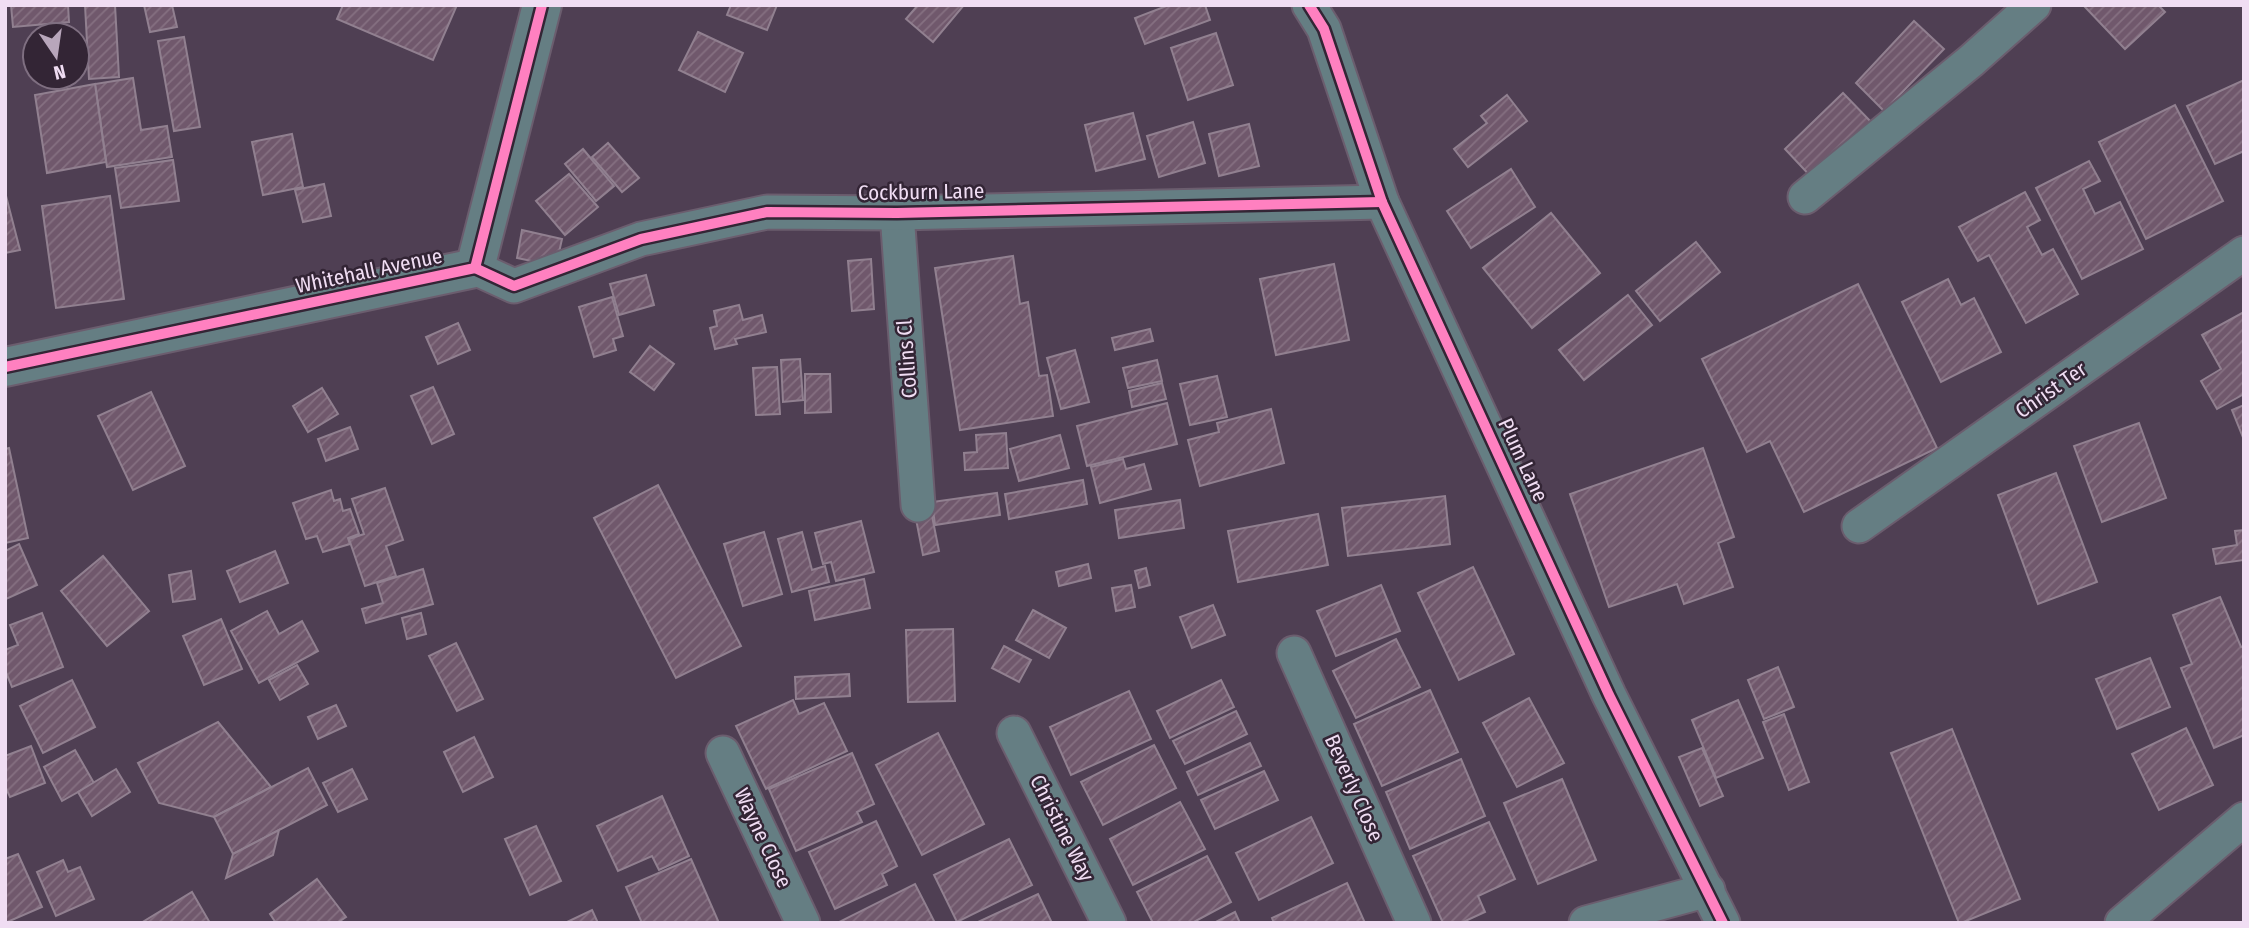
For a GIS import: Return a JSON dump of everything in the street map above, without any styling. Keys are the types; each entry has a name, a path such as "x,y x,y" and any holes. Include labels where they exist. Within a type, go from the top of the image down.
{"street":[{"name":"Whitehall Avenue","path":"5,367 475,268 542,5"},
{"name":"Plum Lane","path":"1309,5 1324,29 1382,202 1609,695 1723,923"},
{"path":"1805,197 1971,61 2034,5"},
{"name":"Cockburn Lane","path":"475,268 514,286 640,239 766,212 897,213 1382,202"},
{"name":"Collins Cl","path":"897,213 918,505"},
{"name":"Christ Ter","path":"1859,526 2244,253"},
{"name":"Beverly Close","path":"1294,653 1415,923"},
{"name":"Christine Way","path":"1014,733 1110,923"},
{"name":"Wayne Close","path":"723,753 803,923"},
{"path":"2122,923 2244,819"},
{"path":"1586,923 1708,890"}],"building":[{"path":"11,5 68,5 69,21 21,21 21,26 13,27"},
{"path":"85,5 115,5 119,77 91,79 91,21 86,21"},
{"path":"144,5 172,5 177,27 150,32"},
{"path":"343,5 457,5 433,60 337,19"},
{"path":"731,5 777,5 767,30 727,15"},
{"path":"918,5 964,5 933,42 906,19"},
{"path":"1169,5 1205,5 1210,20 1145,44 1135,18"},
{"path":"2158,5 2165,12 2125,49 2085,7"},
{"path":"1914,21 1944,49 1884,111 1856,83"},
{"path":"698,32 743,53 725,92 679,70"},
{"path":"1216,33 1233,85 1188,100 1171,48"},
{"path":"184,37 200,127 174,131 158,41"},
{"path":"133,78 141,130 167,126 172,157 107,167 95,84"},
{"path":"2244,80 2244,151 2215,164 2187,106"},
{"path":"95,84 106,162 47,173 35,95 57,91 91,91 91,85"},
{"path":"1843,93 1874,125 1815,181 1785,149"},
{"path":"1507,95 1527,121 1468,167 1454,149 1487,123 1481,116"},
{"path":"2175,105 2223,201 2146,239 2099,142"},
{"path":"1133,113 1145,159 1096,171 1085,125"},
{"path":"1193,122 1205,163 1159,177 1147,136"},
{"path":"1249,124 1259,166 1219,176 1209,134"},
{"path":"292,134 303,187 263,195 252,142"},
{"path":"608,143 639,178 622,192 592,157"},
{"path":"583,149 614,186 596,201 565,164"},
{"path":"173,160 179,201 121,208 115,168"},
{"path":"2089,161 2100,181 2083,189 2095,214 2120,202 2143,249 2082,279 2036,188"},
{"path":"1511,169 1535,207 1471,248 1447,211"},
{"path":"569,174 598,207 565,235 536,201"},
{"path":"324,184 331,216 303,222 295,190"},
{"path":"5,192 20,250 5,253"},
{"path":"2025,192 2040,220 2027,227 2042,255 2053,249 2078,294 2026,323 1989,255 1978,261 1959,227"},
{"path":"110,196 124,299 56,308 42,206"},
{"path":"1551,213 1600,273 1532,328 1483,268"},
{"path":"522,230 562,239 556,266 517,258"},
{"path":"1696,242 1720,272 1660,321 1636,291"},
{"path":"1013,256 1020,304 1028,302 1039,376 1047,375 1053,416 960,430 935,268"},
{"path":"871,259 874,309 852,311 848,261"},
{"path":"1334,264 1349,340 1276,355 1260,279"},
{"path":"646,275 654,305 619,315 610,284"},
{"path":"1948,279 1961,305 1974,298 2001,352 1941,382 1902,302"},
{"path":"1858,284 1937,448 1804,512 1770,441 1747,452 1702,359"},
{"path":"1628,295 1652,325 1584,380 1559,350"},
{"path":"612,297 623,336 613,339 616,350 594,357 579,307"},
{"path":"739,305 743,320 762,315 766,332 735,339 737,344 715,349 710,328 717,326 714,311"},
{"path":"2244,312 2244,394 2217,409 2201,381 2221,369 2202,335"},
{"path":"458,323 470,350 438,364 426,337"},
{"path":"1150,329 1153,341 1115,350 1112,338"},
{"path":"650,346 674,364 654,390 630,372"},
{"path":"1075,350 1089,402 1061,409 1047,358"},
{"path":"800,359 803,400 783,402 781,360"},
{"path":"1157,360 1162,381 1128,388 1123,368"},
{"path":"777,367 780,414 756,415 753,368"},
{"path":"805,374 830,374 831,412 805,413"},
{"path":"1217,376 1227,417 1190,425 1180,384"},
{"path":"1162,383 1166,399 1132,407 1129,391"},
{"path":"433,387 454,434 432,444 411,396"},
{"path":"322,388 338,414 308,432 293,406"},
{"path":"151,392 185,466 133,490 98,416"},
{"path":"1167,403 1177,444 1087,466 1077,426"},
{"path":"2244,405 2244,440 2232,410"},
{"path":"1271,409 1284,463 1200,486 1188,440 1219,432 1217,423"},
{"path":"2139,423 2166,498 2102,522 2074,446"},
{"path":"350,427 358,449 326,461 318,439"},
{"path":"1006,433 1008,468 965,470 964,453 977,452 976,435"},
{"path":"1060,435 1069,468 1019,481 1010,449"},
{"path":"9,448 28,538 5,543 5,449"},
{"path":"1703,448 1734,537 1718,543 1733,587 1684,604 1677,584 1609,607 1570,494"},
{"path":"1123,459 1126,469 1144,464 1151,489 1100,503 1091,467"},
{"path":"2056,473 2097,582 2038,604 1998,495"},
{"path":"1083,480 1087,504 1009,519 1005,494"},
{"path":"658,485 741,646 676,678 594,518"},
{"path":"385,488 403,540 386,546 396,576 365,586 349,539 364,534 352,499"},
{"path":"331,490 334,501 340,499 343,511 350,509 359,534 348,538 350,544 323,552 317,536 306,539 293,503"},
{"path":"997,493 1000,515 935,525 932,502"},
{"path":"1445,496 1450,544 1348,556 1342,508"},
{"path":"1180,500 1184,528 1119,538 1115,510"},
{"path":"1318,514 1328,565 1238,582 1228,531"},
{"path":"932,516 939,551 923,555 916,519"},
{"path":"861,521 874,572 836,581 831,562 823,564 815,533"},
{"path":"2244,530 2244,560 2216,564 2213,549 2237,545 2235,531"},
{"path":"764,532 782,594 743,606 724,544"},
{"path":"802,532 812,570 825,566 829,582 792,592 778,539"},
{"path":"19,544 37,585 6,599 5,551"},
{"path":"275,551 288,583 240,602 227,571"},
{"path":"103,556 149,611 107,646 61,591"},
{"path":"1088,564 1091,578 1059,586 1056,572"},
{"path":"1473,567 1514,654 1459,680 1418,593"},
{"path":"1146,568 1150,585 1139,588 1135,571"},
{"path":"423,569 433,604 366,623 362,609 383,603 377,583"},
{"path":"191,571 195,599 173,602 169,575"},
{"path":"864,579 870,608 815,620 809,591"},
{"path":"1131,585 1135,607 1116,611 1112,588"},
{"path":"1381,585 1400,631 1336,656 1317,611"},
{"path":"2220,597 2241,647 2244,646 2244,735 2214,748 2181,668 2192,664 2173,615"},
{"path":"1213,605 1225,635 1192,648 1180,617"},
{"path":"1033,610 1066,628 1049,658 1016,640"},
{"path":"267,611 279,634 302,621 318,651 259,683 231,631"},
{"path":"42,613 63,667 12,687 5,670 5,650 18,645 10,625"},
{"path":"421,613 426,634 407,639 402,618"},
{"path":"221,619 242,669 204,685 183,636"},
{"path":"953,629 955,701 908,702 906,630"},
{"path":"1396,639 1420,687 1356,718 1333,671"},
{"path":"456,643 483,699 457,711 429,656"},
{"path":"1004,646 1031,660 1019,682 992,668"},
{"path":"2150,658 2170,707 2117,729 2096,679"},
{"path":"297,665 308,684 280,700 269,680"},
{"path":"1778,667 1794,707 1764,719 1748,680"},
{"path":"849,674 850,696 796,699 795,677"},
{"path":"72,680 95,727 43,753 20,706"},
{"path":"1221,680 1234,707 1170,738 1157,711"},
{"path":"1430,690 1458,752 1382,786 1354,724"},
{"path":"1129,691 1151,739 1071,775 1050,727"},
{"path":"1529,698 1564,763 1517,787 1483,723"},
{"path":"793,700 799,714 824,703 847,751 766,789 736,726"},
{"path":"1738,700 1763,758 1716,778 1692,720"},
{"path":"336,705 346,726 318,739 308,717"},
{"path":"1236,711 1247,734 1185,764 1173,741"},
{"path":"1784,714 1809,782 1789,790 1763,722"},
{"path":"218,722 271,787 214,817 159,803 138,763"},
{"path":"2186,728 2213,785 2159,810 2132,754"},
{"path":"1952,729 2020,899 1961,923 1891,753"},
{"path":"938,733 984,824 922,855 876,765"},
{"path":"474,737 493,777 463,792 444,752"},
{"path":"1250,743 1261,766 1198,795 1187,772"},
{"path":"1154,745 1176,788 1103,825 1081,782"},
{"path":"31,746 45,783 10,797 5,786 5,756"},
{"path":"1702,748 1723,796 1700,806 1679,757"},
{"path":"75,750 94,783 62,801 44,767"},
{"path":"852,753 874,804 857,812 862,822 796,851 769,789"},
{"path":"1461,759 1485,816 1410,849 1386,792"},
{"path":"308,768 327,805 233,854 214,817"},
{"path":"116,769 130,792 92,816 78,792"},
{"path":"352,769 367,799 338,812 323,783"},
{"path":"1264,771 1278,800 1215,829 1201,800"},
{"path":"1562,779 1596,860 1538,884 1504,803"},
{"path":"662,796 689,856 659,870 652,856 618,871 597,826"},
{"path":"1180,802 1205,849 1133,885 1110,839"},
{"path":"1311,817 1333,863 1259,900 1236,853"},
{"path":"876,821 897,866 882,874 887,885 835,909 809,852"},
{"path":"1489,822 1515,879 1478,896 1485,912 1461,923 1443,923 1413,856"},
{"path":"536,826 561,881 530,895 505,839"},
{"path":"279,830 273,855 226,878 233,854"},
{"path":"1009,839 1032,885 957,922 934,875"},
{"path":"18,854 42,907 5,923 5,859"},
{"path":"1207,856 1231,902 1192,923 1153,923 1137,892"},
{"path":"691,859 719,923 642,923 626,887"},
{"path":"63,860 68,872 80,867 94,899 56,916 37,872"},
{"path":"317,879 346,917 337,923 276,923 270,914"},
{"path":"1347,883 1365,923 1274,923 1272,918"},
{"path":"915,884 935,923 839,923 839,922"},
{"path":"192,892 210,923 141,923"},
{"path":"1038,894 1052,923 976,923"},
{"path":"592,910 598,923 565,923"},
{"path":"1235,912 1240,923 1214,923"}],"cycle path":[{"path":"5,367 475,268 542,5"},
{"path":"1309,5 1324,29 1382,202 1609,695 1723,923"},
{"path":"475,268 514,286 641,239 767,212 897,213 1382,202"}]}
